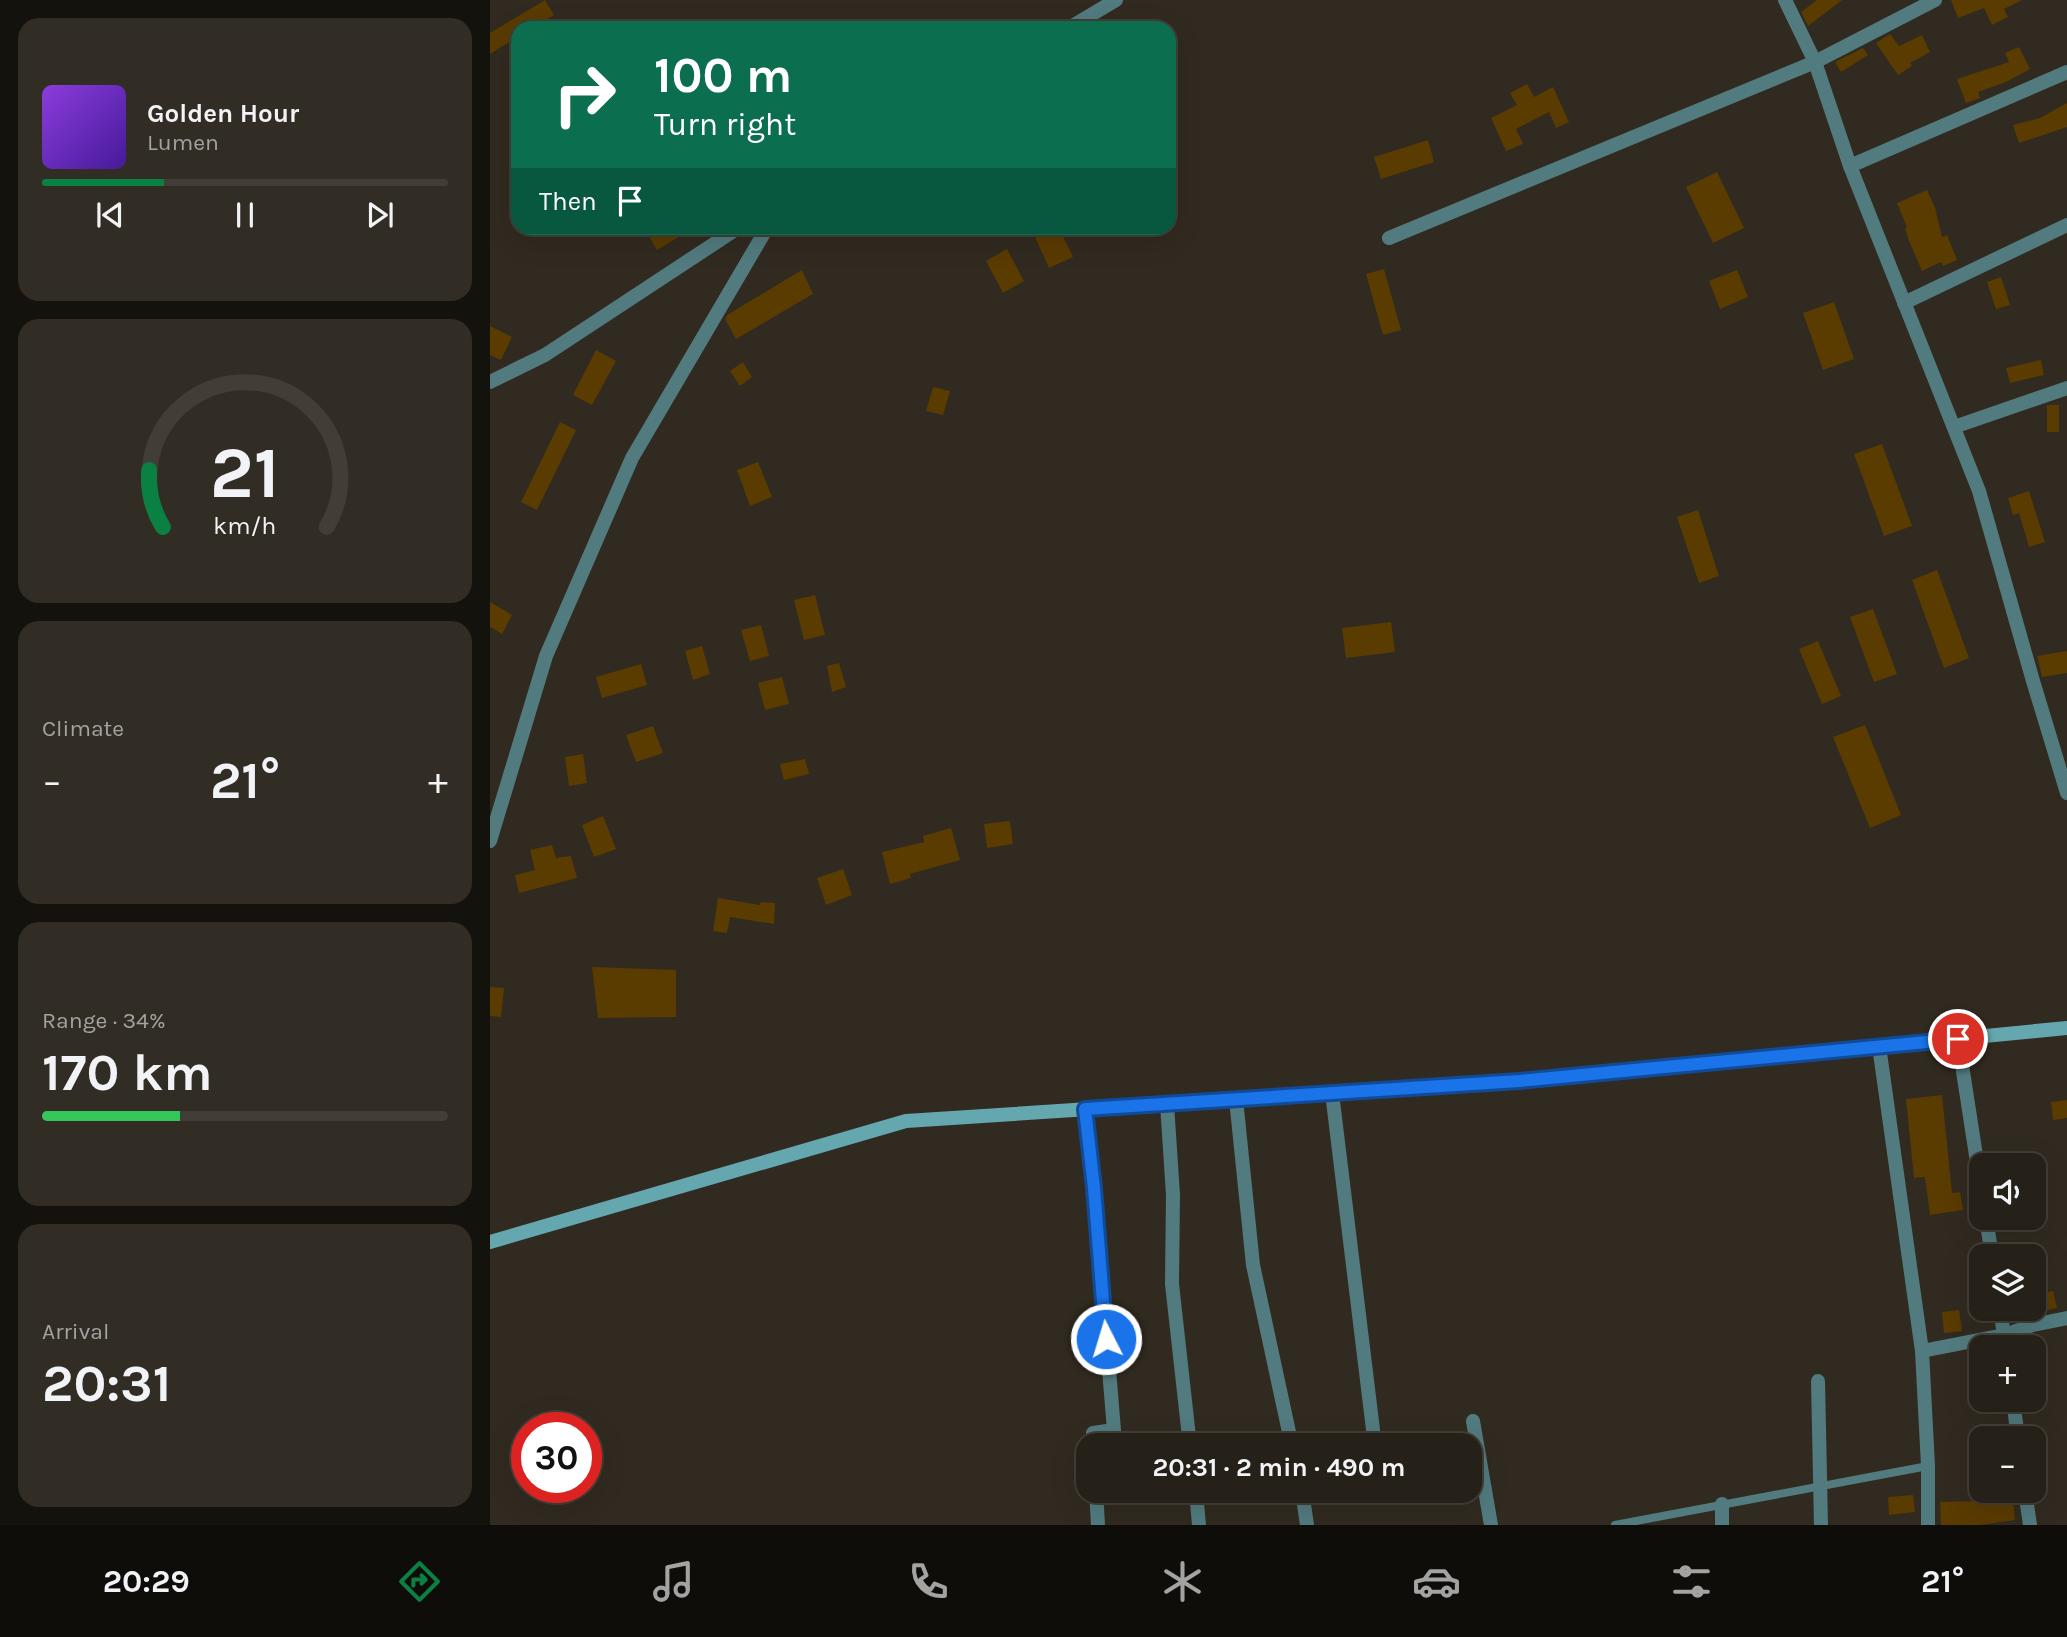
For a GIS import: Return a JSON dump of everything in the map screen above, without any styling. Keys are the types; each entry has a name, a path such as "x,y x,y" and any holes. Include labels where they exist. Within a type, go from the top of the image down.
{"street":[{"path":"1081,21 1116,0"},
{"path":"1785,0 1815,62 1850,166 1979,491 2067,793"},
{"path":"1389,238 1815,62 1935,0"},
{"path":"1850,166 2067,72"},
{"path":"1905,303 2067,225"},
{"path":"490,382 545,355 727,235"},
{"path":"490,841 546,656 632,458 763,235"},
{"path":"1954,427 2067,388"},
{"path":"490,1242 906,1121 1519,1081 2067,1028"},
{"path":"1958,1039 1976,1153"},
{"path":"1879,1046 1922,1351 1928,1525"},
{"path":"1332,1093 1374,1433"},
{"path":"1236,1099 1253,1265 1289,1433"},
{"path":"1167,1104 1172,1195 1172,1283 1189,1433"},
{"path":"1085,1109 1114,1430 1093,1433"},
{"path":"2016,1335 2033,1325 2067,1318"},
{"path":"1922,1351 1969,1345"},
{"path":"1818,1381 1821,1525"},
{"path":"1472,1421 1491,1525"},
{"path":"1097,1503 1098,1525"},
{"path":"1197,1503 1199,1525"},
{"path":"1304,1503 1307,1525"},
{"path":"2027,1503 2030,1525"},
{"path":"1721,1504 1722,1525"}],"lane":[{"path":"1615,1525 1928,1466"}],"building":[{"path":"545,0 554,15 544,21 511,21 511,41 490,54 490,33"},
{"path":"1817,0 1842,0 1808,26 1801,12"},
{"path":"1951,0 2022,0 2004,9 2008,17 1992,25 1984,8 1958,18"},
{"path":"1890,34 1899,46 1922,35 1930,52 1910,63 1912,66 1898,75 1876,43"},
{"path":"2019,47 2030,69 2006,82 1978,92 1980,98 1966,103 1957,79 2009,62 2005,53"},
{"path":"1863,48 1868,55 1841,72 1835,62"},
{"path":"1527,84 1534,97 1553,87 1569,122 1556,128 1549,112 1516,129 1523,144 1506,151 1491,118 1517,105 1510,93"},
{"path":"2067,103 2067,127 2019,143 2013,125 2040,118"},
{"path":"1428,140 1434,162 1381,179 1374,157"},
{"path":"1717,172 1744,228 1713,243 1686,187"},
{"path":"1927,190 1935,208 1942,237 1947,235 1957,260 1943,266 1941,262 1922,271 1897,203"},
{"path":"648,235 682,235 657,250"},
{"path":"1034,235 1062,235 1073,257 1049,268"},
{"path":"1007,249 1024,281 1003,293 986,261"},
{"path":"1384,269 1401,330 1383,335 1366,274"},
{"path":"802,270 813,294 736,339 725,319 727,315"},
{"path":"1737,270 1748,297 1720,309 1709,281"},
{"path":"2001,277 2010,305 1996,309 1987,282"},
{"path":"1834,302 1854,359 1823,370 1803,313"},
{"path":"490,326 512,337 501,360 490,355"},
{"path":"596,350 616,361 592,405 573,395"},
{"path":"2041,360 2044,375 2010,383 2006,368"},
{"path":"743,362 752,377 740,386 730,371"},
{"path":"933,387 950,391 943,415 926,411"},
{"path":"2047,405 2059,405 2059,432 2047,432"},
{"path":"560,422 576,430 537,510 521,502"},
{"path":"1882,444 1912,526 1884,536 1854,454"},
{"path":"758,462 772,497 750,506 737,470"},
{"path":"2029,491 2045,542 2029,547 2019,513 2013,515 2008,498"},
{"path":"1698,510 1719,576 1699,583 1677,517"},
{"path":"1937,570 1969,658 1944,668 1912,580"},
{"path":"815,595 825,635 804,640 794,600"},
{"path":"490,602 512,615 502,634 490,627"},
{"path":"1873,609 1897,674 1874,682 1850,617"},
{"path":"1391,622 1395,652 1346,658 1342,628"},
{"path":"761,625 769,656 750,661 741,630"},
{"path":"1818,641 1841,696 1822,704 1799,649"},
{"path":"702,646 710,674 693,680 685,651"},
{"path":"2067,651 2067,673 2042,677 2037,656"},
{"path":"839,663 846,687 832,692 827,666"},
{"path":"641,664 647,685 602,698 596,677"},
{"path":"782,677 789,704 765,710 758,683"},
{"path":"1865,725 1901,815 1870,828 1833,737"},
{"path":"653,726 663,753 636,762 626,735"},
{"path":"583,754 587,783 569,786 565,757"},
{"path":"805,759 809,774 784,780 780,764"},
{"path":"603,816 616,849 594,857 582,825"},
{"path":"1010,821 1013,844 987,848 984,824"},
{"path":"951,828 960,860 910,874 911,878 890,884 882,852 924,842 923,836"},
{"path":"552,845 556,858 571,856 577,878 519,893 515,875 535,870 530,850"},
{"path":"843,869 852,895 826,905 817,878"},
{"path":"718,898 760,905 761,902 775,903 774,924 730,917 727,933 713,931"},
{"path":"592,967 676,970 676,1017 598,1018"},
{"path":"490,987 504,988 501,1017 490,1016"},
{"path":"1942,1095 1952,1193 1960,1192 1963,1210 1930,1215 1925,1177 1914,1178 1906,1099"},
{"path":"2067,1100 2067,1118 2053,1120 2051,1102"},
{"path":"2053,1291 2057,1308 2046,1310 2046,1292"},
{"path":"1959,1310 1962,1331 1944,1333 1942,1312"},
{"path":"1913,1495 1915,1512 1889,1515 1888,1497"},
{"path":"1940,1502 2013,1503 2015,1520 1979,1525 1941,1525"}],"route":[{"path":"1106,1339 1085,1109 1519,1081 1958,1039"}]}
